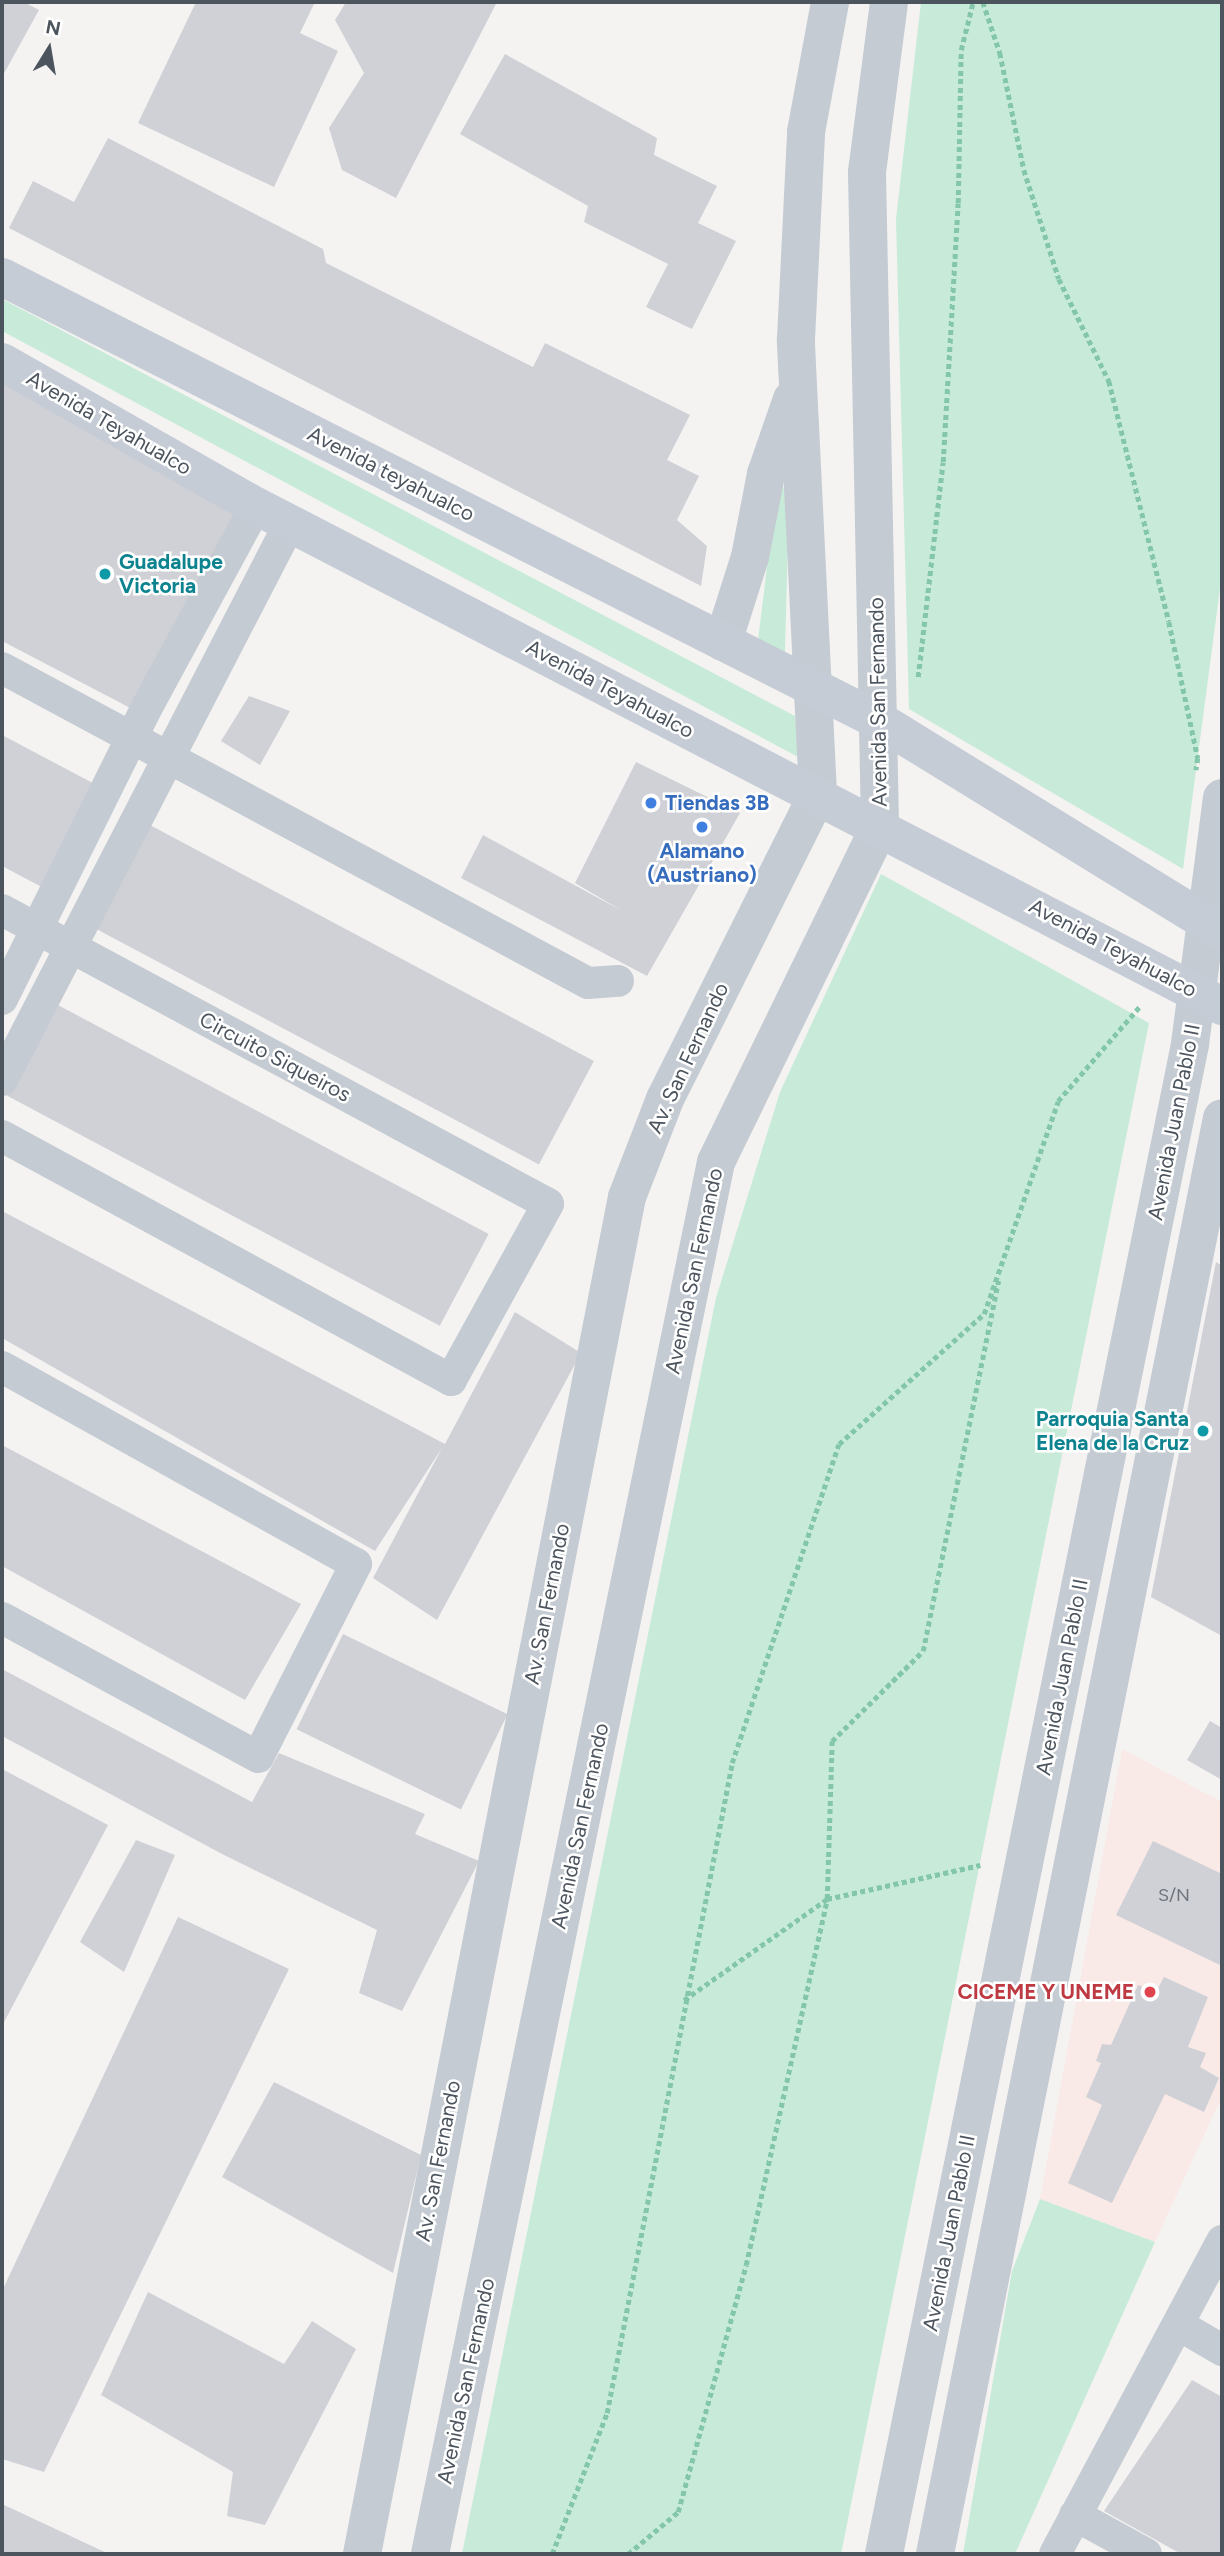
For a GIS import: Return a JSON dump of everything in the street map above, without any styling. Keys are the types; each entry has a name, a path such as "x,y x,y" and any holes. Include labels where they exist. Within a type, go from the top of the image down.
{"main road":[{"name":"Avenida teyahualco","path":"2,277 797,680"},
{"name":"Avenida Teyahualco","path":"2,362 256,506 614,689 802,792 818,794 1210,1000"},
{"path":"797,680 878,720 1214,928"}],"street":[{"path":"723,642 750,557 766,474 799,381 806,132 830,2"},
{"name":"Avenida San Fernando","path":"430,2554 716,1162 880,826 867,172 889,2"},
{"name":"Av. San Fernando","path":"362,2554 627,1197 665,1099 818,794 797,680 799,381"},
{"path":"2,999 131,741 256,506"},
{"path":"2,1080 290,523"},
{"path":"2,668 131,741 588,983 618,981"},
{"name":"Avenida Juan Pablo II","path":"884,2554 1210,1000 1214,928 1207,791"},
{"name":"Circuito Siqueiros","path":"2,911 548,1204 451,1380 2,1136"},
{"path":"935,2554 1222,1118"},
{"path":"2,1367 356,1564 258,1757 2,1618"},
{"path":"1055,2554 1222,2241"},
{"path":"1179,2325 1222,2350"},
{"path":"1075,2515 1146,2554"}],"path":[{"path":"916,683 943,462 958,203 961,50 974,2"},
{"path":"983,2 1000,53 1024,170 1059,279 1109,381 1207,791"},
{"path":"552,2554 607,2413 683,2001 732,1763 839,1444 984,1314 1058,1101 1147,999"},
{"path":"628,2554 678,2512 746,2265 827,1899 832,1741 923,1651 1002,1262"},
{"path":"683,2001 827,1899 980,1865"}],"shaded area":[{"name":"CICEME Y UNEME","path":"1122,1749 1222,1802 1222,2096 1155,2242 1040,2199"}],"green space":[{"path":"921,2 1222,2 1222,573 1183,869 909,709 896,219"},
{"path":"2,299 795,716 800,758 2,331"},
{"path":"778,478 789,498 785,652 758,640"},
{"path":"881,874 1149,1023 841,2554 462,2554 716,1298 780,1092"},
{"path":"1040,2199 1155,2242 1015,2554 963,2554 1012,2271"}],"building":[{"path":"2,2 24,2 39,10 2,77"},
{"path":"196,2 315,2 300,33 338,51 274,187 138,123"},
{"path":"346,2 497,2 396,198 342,170 329,128 364,73 335,20"},
{"path":"505,54 657,138 654,155 717,186 698,223 736,241 692,329 646,307 668,264 584,222 588,206 460,134"},
{"path":"108,138 323,249 326,263 533,367 545,343 690,415 667,460 699,476 677,520 707,546 701,586 9,228 33,181 74,202"},
{"name":"Guadalupe Victoria","path":"2,379 242,507 138,712 2,641"},
{"path":"249,696 290,711 260,765 221,741"},
{"path":"2,735 106,790 55,894 2,866"},
{"path":"636,762 740,813 647,976 461,878 483,835 624,912 575,883"},
{"path":"148,824 594,1061 539,1164 93,927"},
{"path":"56,1004 489,1234 440,1326 7,1096"},
{"path":"2,1211 445,1444 515,1312 581,1353 437,1620 373,1578 442,1448 375,1551 2,1338"},
{"name":"Parroquia Santa Elena de la Cruz","path":"1216,1262 1222,1266 1222,1636 1151,1597"},
{"path":"2,1445 301,1604 245,1700 2,1566"},
{"path":"343,1634 507,1714 461,1809 297,1729"},
{"path":"2,1669 252,1802 279,1753 425,1814 415,1834 479,1861 402,2011 359,1993 377,1930 224,1855 2,1736"},
{"path":"1210,1721 1222,1728 1222,1780 1187,1760"},
{"path":"4,1770 108,1825 2,2026 2,1774"},
{"path":"136,1840 175,1855 124,1972 80,1942"},
{"path":"1153,1841 1222,1874 1222,1966 1116,1915"},
{"path":"178,1917 289,1969 44,2472 2,2459 2,2291"},
{"path":"1164,1977 1208,1997 1188,2047 1206,2053 1200,2067 1219,2078 1204,2112 1165,2094 1112,2203 1068,2183 1102,2105 1086,2097 1101,2063 1096,2061 1102,2044 1111,2045 1138,1985 1156,1992"},
{"path":"274,2082 421,2155 393,2273 222,2177"},
{"path":"148,2292 284,2364 312,2321 356,2349 265,2525 227,2516 233,2472 101,2395"},
{"path":"1192,2380 1222,2397 1222,2554 1181,2554 1104,2511"},
{"path":"2,2504 109,2554 2,2554"}],"place":[{"name":"Guadalupe Victoria","path":"105,574"},
{"name":"Tiendas 3B","path":"651,803"},
{"name":"Alamano (Austriano)","path":"702,827"},
{"name":"Parroquia Santa Elena de la Cruz","path":"1203,1431"},
{"name":"CICEME Y UNEME","path":"1150,1992"}]}
